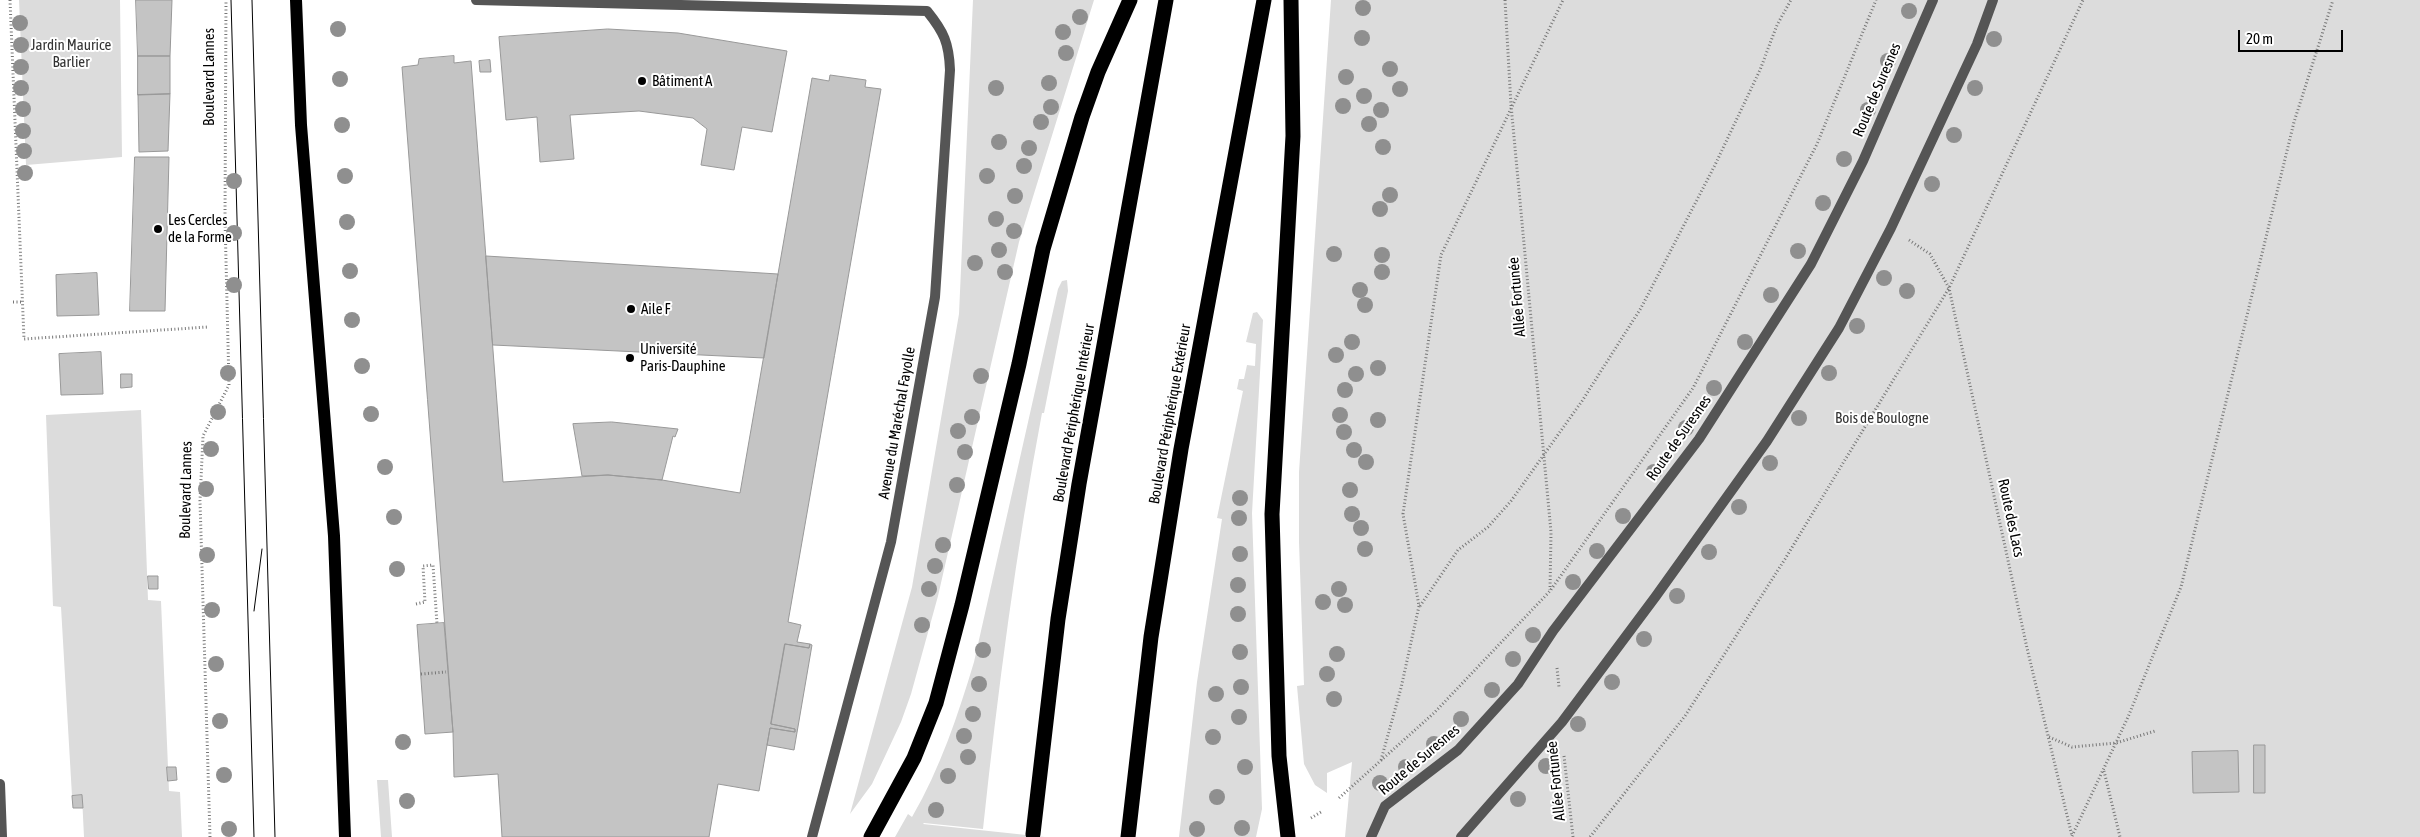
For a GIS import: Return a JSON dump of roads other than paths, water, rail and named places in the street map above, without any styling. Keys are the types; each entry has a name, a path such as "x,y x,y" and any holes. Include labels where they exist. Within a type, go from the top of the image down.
{"highway":[{"path":"871,837 914,758 936,703 962,606 1019,364 1043,249 1098,72 1130,0"},
{"name":"Boulevard Périphérique Intérieur","path":"1033,834 1058,619 1079,484 1166,0"},
{"name":"Boulevard Périphérique Extérieur","path":"1128,837 1151,637 1179,459 1264,0"},
{"path":"1288,837 1279,756 1272,514 1293,136 1291,0"}],"main road":[{"path":"296,0 301,125 334,536 345,837"}],"street":[{"name":"Avenue du Maréchal Fayolle","path":"476,0 927,11 940,27 949,47 950,70 934,297 892,542 812,837"},
{"name":"Route de Suresnes","path":"1371,837 1386,806 1458,750 1518,684 1553,631 1698,439 1811,264 1863,161 1933,0"},
{"path":"1460,837 1562,722 1656,596 1767,440 1839,328 1891,228 1977,44 1993,0"},
{"path":"0,784 2,837"}],"tram line":[{"path":"231,0 254,837"},
{"path":"252,0 275,837"},
{"path":"254,611 262,549"}],"place":[{"name":"Bâtiment A","path":"642,81"},
{"name":"Les Cercles de la Forme","path":"158,229"},
{"name":"Aile F","path":"631,309"},
{"name":"Université Paris-Dauphine","path":"630,358"}],"park label":[{"name":"Jardin Maurice Barlier","path":"71,54"},
{"name":"Bois de Boulogne","path":"1882,418"}]}
